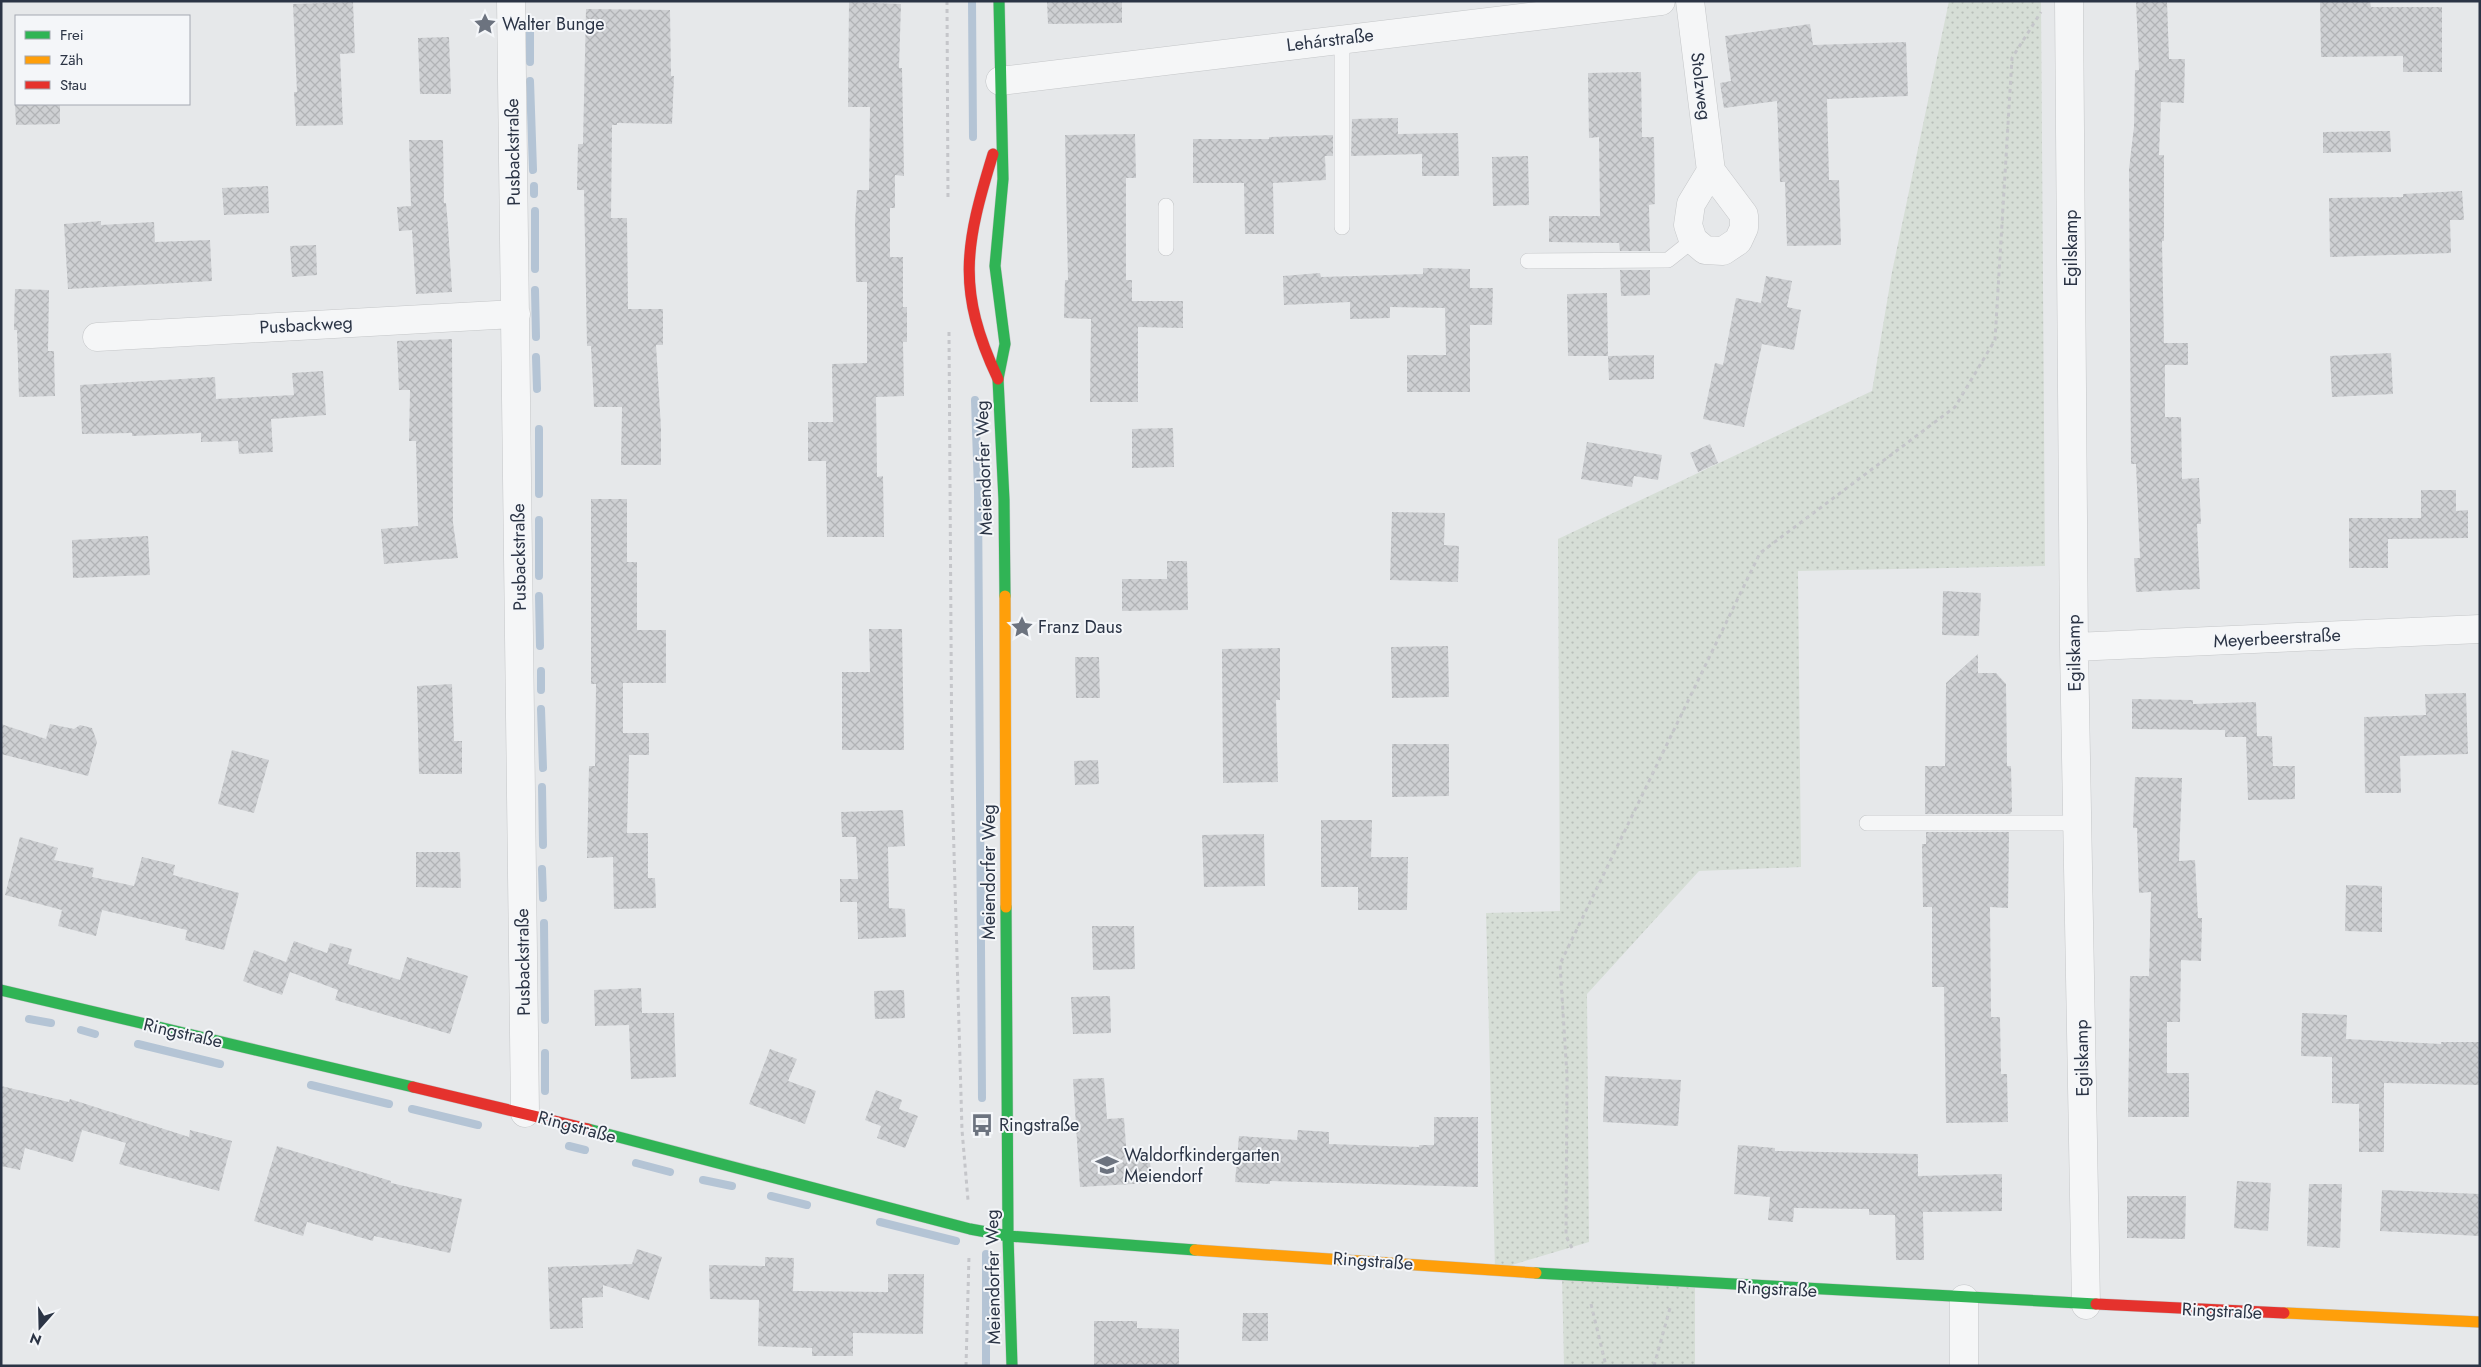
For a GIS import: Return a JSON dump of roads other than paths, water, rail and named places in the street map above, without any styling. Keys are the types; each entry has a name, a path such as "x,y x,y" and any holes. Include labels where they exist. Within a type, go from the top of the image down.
{"street":[{"name":"Pusbackstraße","path":"511,1 525,1113"},
{"name":"Meiendorfer Weg","path":"999,1 1003,179 995,266 1005,344 998,378 1004,500 1008,1236 1012,1366"},
{"name":"Lehárstraße","path":"1000,81 1342,39 1496,11 1661,1"},
{"name":"Stolzweg","path":"1690,1 1711,171 1744,215 1744,228 1738,241 1723,251 1705,250 1693,240"},
{"name":"Egilskamp","path":"2069,1 2074,647 2086,1305"},
{"name":"Meiendorfer Weg","path":"998,378 983,345 970,292 968,268 972,228 1001,129"},
{"path":"1693,240 1688,225 1691,204 1711,171"},
{"name":"Pusbackweg","path":"97,337 516,314"},
{"name":"Meyerbeerstraße","path":"2074,647 2480,629"},
{"name":"Ringstraße","path":"1,990 525,1113 970,1228 1008,1236 1677,1283 2086,1305 2480,1322"},
{"path":"1964,1299 1964,1366"}],"lane":[{"path":"1342,39 1342,227"},
{"path":"1166,206 1166,248"},
{"path":"1528,261 1668,260 1693,240"},
{"path":"1867,823 2077,822"}],"waterway":[{"path":"972,1 973,137"},
{"path":"530,28 530,62"},
{"path":"530,81 533,170"},
{"path":"534,186 534,194"},
{"path":"535,211 535,269"},
{"path":"535,290 536,337"},
{"path":"536,357 537,389"},
{"path":"975,400 978,490 982,1098"},
{"path":"539,429 539,494"},
{"path":"539,520 539,576"},
{"path":"539,596 540,646"},
{"path":"541,671 541,690"},
{"path":"541,709 543,768"},
{"path":"542,787 543,845"},
{"path":"542,869 543,898"},
{"path":"544,923 545,1020"},
{"path":"29,1019 51,1023"},
{"path":"81,1030 95,1034"},
{"path":"138,1044 220,1064"},
{"path":"545,1053 545,1091"},
{"path":"311,1085 389,1104"},
{"path":"412,1109 478,1125"},
{"path":"569,1146 585,1150"},
{"path":"636,1163 670,1172"},
{"path":"703,1180 732,1186"},
{"path":"771,1196 807,1205"},
{"path":"880,1222 956,1241"},
{"path":"986,1254 986,1366"}],"place":[{"name":"Walter Bunge","path":"485,24"},
{"name":"Franz Daus","path":"1022,627"},
{"name":"Ringstraße","path":"982,1125"},
{"name":"Waldorfkindergarten Meiendorf","path":"1107,1165"}]}
